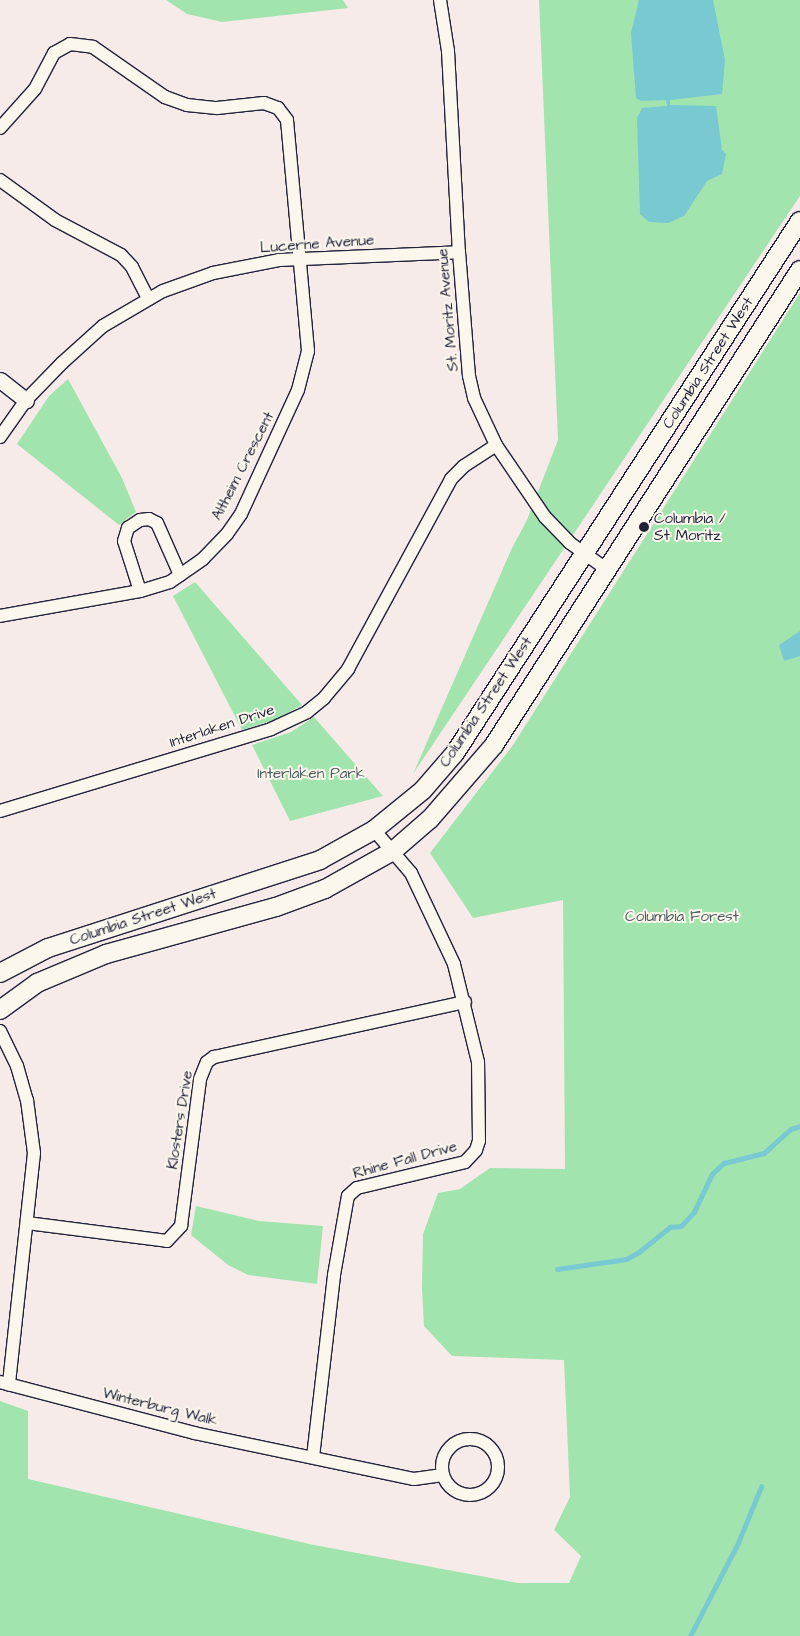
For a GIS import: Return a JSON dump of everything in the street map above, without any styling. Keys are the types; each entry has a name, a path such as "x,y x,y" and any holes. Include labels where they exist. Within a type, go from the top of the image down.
{"main road":[{"name":"Columbia Street West","path":"0,973 48,948 320,860 374,830 423,790 455,753 800,221"},
{"name":"Columbia Street West","path":"0,1010 37,983 106,954 276,907 325,889 393,851 430,819 494,745 800,270"}],"street":[{"name":"St. Moritz Avenue","path":"440,0 448,51 459,252 469,376 482,420 496,445 545,517 584,554 606,569"},
{"name":"Altheim Crescent","path":"0,128 35,89 54,53 70,44 93,47 165,97 187,105 217,108 264,103 278,108 287,120 302,258 308,350 298,390 234,525 209,553 180,575 140,591 0,616"},
{"path":"0,180 55,220 121,255 132,267 148,299"},
{"name":"Lucerne Avenue","path":"0,438 26,400 103,326 148,299 213,273 302,258 459,252"},
{"path":"0,380 26,400"},
{"name":"Interlaken Drive","path":"0,811 271,729 306,712 339,682 452,479 464,466 496,445"},
{"path":"140,591 124,541 128,528 140,520 149,519 157,523 180,575"},
{"name":"Rhine Fall Drive","path":"313,1457 335,1266 348,1196 357,1188 465,1162 478,1145 478,1062 465,1002 451,956 411,873 374,830"},
{"name":"Klosters Drive","path":"27,1223 167,1241 181,1226 200,1079 207,1062 214,1057 465,1002"},
{"path":"0,1031 17,1066 33,1127 33,1180 4,1384"},
{"name":"Winterburg Walk","path":"4,1384 194,1433 414,1479 443,1475"},
{"path":"465,1439 480,1441 496,1457 494,1481 482,1492 465,1495 455,1491 443,1475 444,1455 456,1443 465,1439"}],"green space":[{"path":"166,0 343,0 348,8 222,22 187,14"},
{"path":"539,0 800,0 800,196 413,774 512,548 527,520 558,440"},
{"name":"Columbia Forest","path":"800,293 800,1636 0,1636 0,1401 28,1411 28,1479 314,1545 518,1583 569,1583 581,1556 554,1530 570,1497 564,1360 452,1356 424,1326 422,1289 423,1234 438,1193 460,1189 490,1168 565,1169 563,900 473,918 430,853 513,745"},
{"path":"68,379 122,478 136,512 119,525 17,444 49,396"},
{"path":"195,582 302,705 275,720 242,730 173,596"},
{"name":"Interlaken Park","path":"314,717 383,796 290,821 252,745 291,732"},
{"path":"196,1206 259,1221 323,1226 317,1284 248,1275 228,1265 191,1235"}],"water":[{"path":"639,0 713,0 725,60 722,94 670,100 670,105 716,106 722,150 726,154 722,174 707,181 684,216 668,223 649,222 640,214 637,118 642,108 667,106 666,100 641,101 636,98 631,33"},
{"path":"800,631 800,656 784,661 779,645"}],"waterway":[{"path":"557,1269 626,1259 639,1252 670,1227 681,1226 694,1212 712,1174 724,1163 764,1153 791,1129 800,1126"},
{"path":"690,1636 738,1543 761,1487"}],"place":[{"name":"Columbia / St Moritz","path":"644,527"}]}
